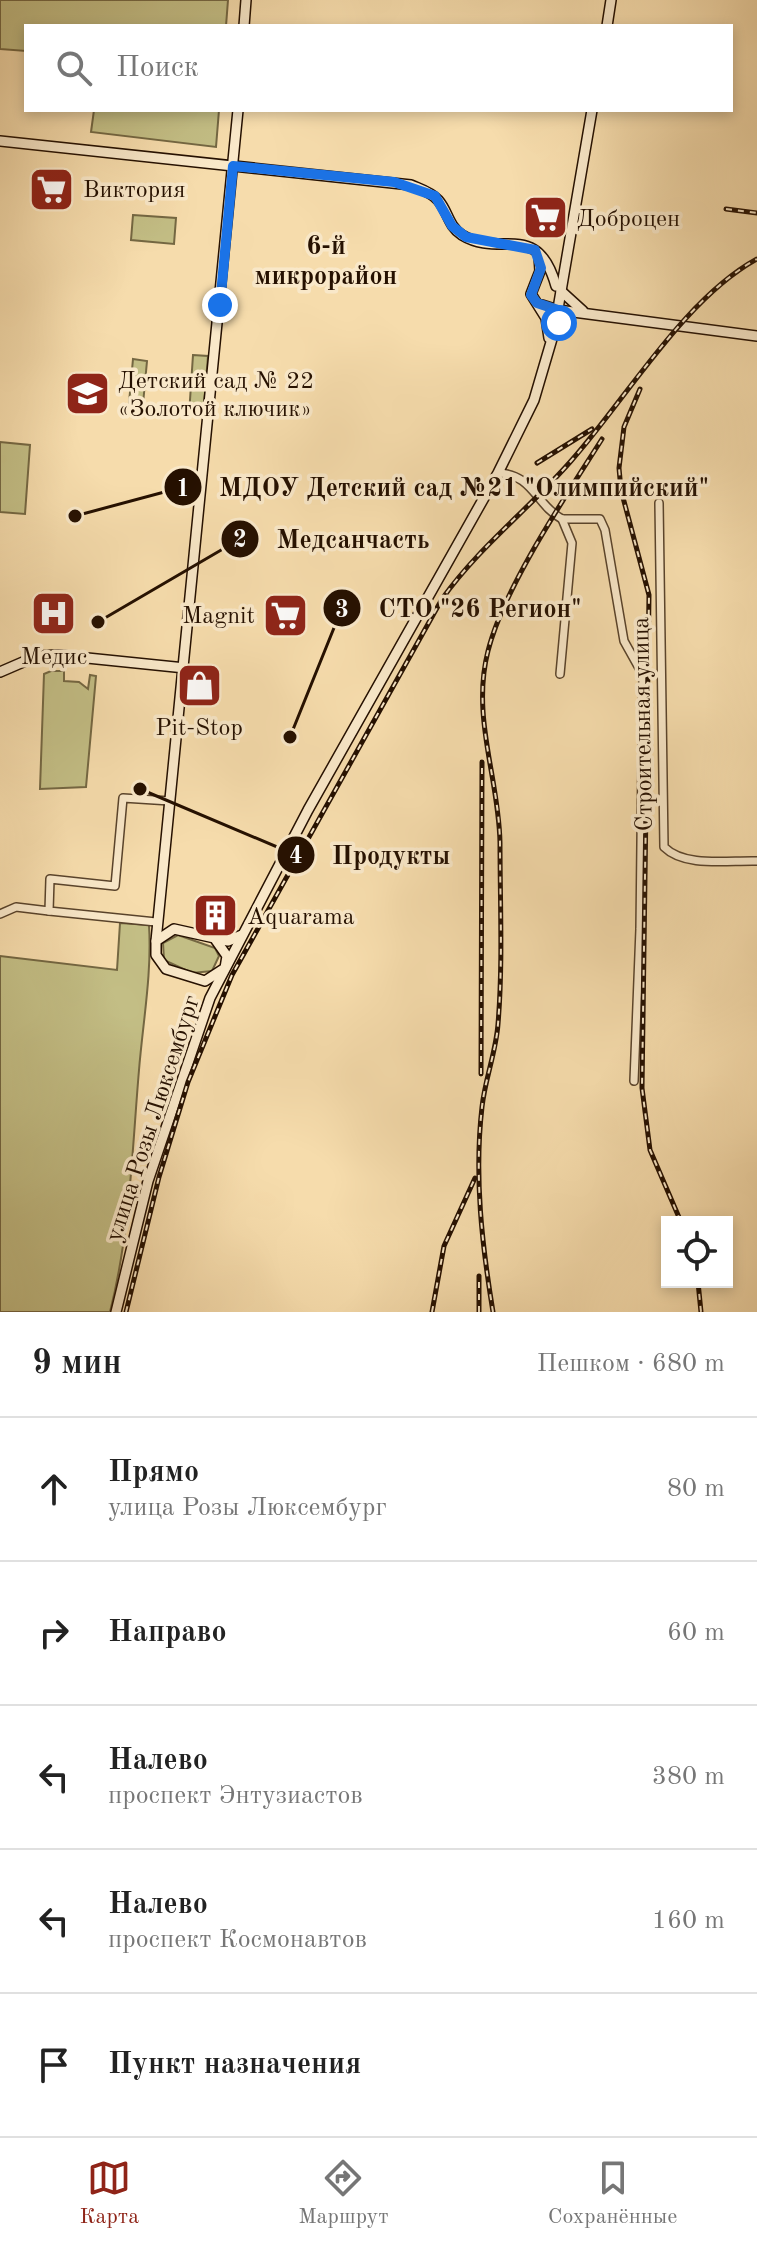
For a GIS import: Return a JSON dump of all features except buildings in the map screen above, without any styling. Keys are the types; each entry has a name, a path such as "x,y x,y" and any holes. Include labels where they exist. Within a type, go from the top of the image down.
{"main road":[{"path":"244,24 246,0"},
{"path":"607,24 611,0"},
{"path":"215,939 226,952 225,968 210,980 199,981 162,966 156,955 156,922 185,668 238,112"},
{"name":"улица Розы Люксембург","path":"116,1312 148,1181 210,998 308,810 498,473 534,400 554,332 558,291 592,112"},
{"path":"0,141 411,185 435,196 452,226 466,237 535,250 552,273 558,291"},
{"path":"535,250 541,262 539,280"},
{"path":"549,345 547,321 531,290 539,280 552,273 567,250"},
{"path":"539,280 549,280 583,313"},
{"path":"539,303 558,291"},
{"path":"539,303 558,310 757,336"},
{"path":"554,332 564,319 583,313"},
{"path":"0,672 37,656 58,655 185,668"},
{"path":"158,908 163,920 174,929 228,941 242,935"},
{"path":"156,941 174,929"},
{"path":"199,981 210,998"}],"street":[{"path":"498,473 514,473 529,484 562,519 572,543 560,674"},
{"name":"Строительная улица","path":"659,503 664,847 673,856 698,860 757,861"},
{"path":"562,519 600,519 605,530 624,641 643,675 640,929 634,1081"},
{"path":"49,911 50,879 115,886 123,798 170,801"},
{"path":"0,914 16,907 156,922"}],"shaded area":[{"path":"0,0 228,0 226,24 24,24 24,51 0,49"},
{"path":"94,112 219,112 216,147 91,132"},
{"path":"133,215 176,218 174,244 131,240"},
{"path":"193,355 208,356 203,417 189,415"},
{"path":"133,359 147,361 143,404 129,403"},
{"path":"0,442 30,445 25,514 0,512"},
{"path":"64,671 64,681 79,682 88,689 90,675 96,676 86,787 40,789 44,674"},
{"path":"120,923 149,925 149,961 126,1222 110,1312 0,1312 0,956 117,970"},
{"path":"178,935 215,948 219,956 212,971 192,973 164,960 163,943"}],"railway":[{"path":"726,209 757,213"},
{"path":"126,1312 159,1177 188,1082 232,975 442,599 472,562 571,461 681,324 730,277 757,259"},
{"path":"640,389 624,427 619,468 621,490 649,595 642,1088 650,1150 678,1216"},
{"path":"537,463 592,429"},
{"path":"493,1312 483,1236 479,1159 482,1107 497,1034 500,1001 500,843 484,724 484,676 488,651 508,599 554,514 602,439"},
{"path":"481,1074 482,762"},
{"path":"432,1312 444,1246 475,1178"},
{"path":"479,1276 479,1312"},
{"path":"699,1288 701,1312"}],"place":[{"name":"Виктория","path":"52,189"},
{"name":"Доброцен","path":"546,218"},
{"name":"Детский сад № 22 «Золотой ключик»","path":"87,394"},
{"name":"МДОУ Детский сад №21 \"Олимпийский\"","path":"75,516"},
{"name":"Медис","path":"54,614"},
{"name":"Magnit","path":"286,615"},
{"name":"Медсанчасть","path":"98,622"},
{"name":"Pit-Stop","path":"199,685"},
{"name":"СТО \"26 Регион\"","path":"290,737"},
{"name":"Продукты","path":"140,789"},
{"name":"Aquarama","path":"216,916"}],"district":[{"name":"6-й микрорайон","path":"326,260"}],"route":[{"path":"220,305 233,166 394,182 411,185 435,196 458,233 471,239 524,245 535,250 541,268 538,280 531,288 531,295 537,303 558,310 554,332 559,323"}]}
